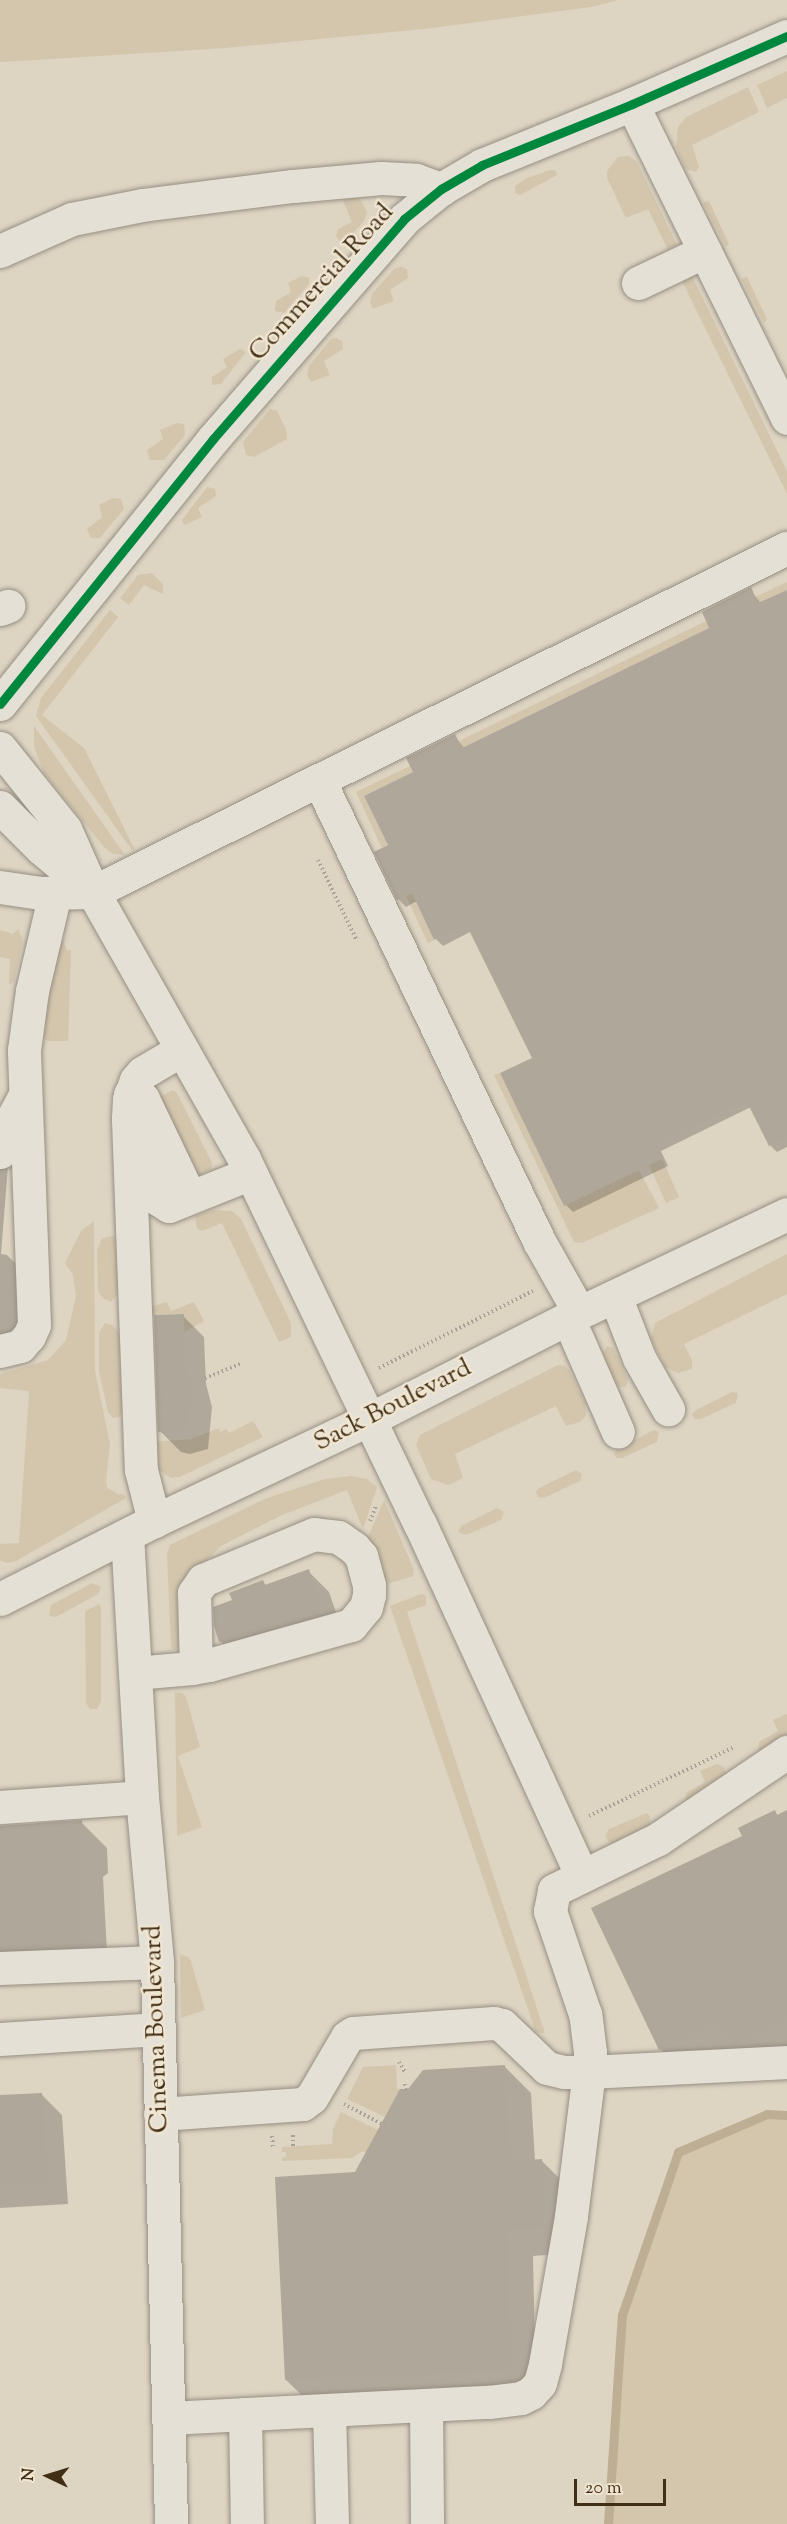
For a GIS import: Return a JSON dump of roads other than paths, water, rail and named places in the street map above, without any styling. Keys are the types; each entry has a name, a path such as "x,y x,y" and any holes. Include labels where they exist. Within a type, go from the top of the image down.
{"street":[{"name":"Commercial Road","path":"0,704 276,363 405,219 441,189 482,165 632,104 787,36"},
{"path":"632,104 787,418"},
{"path":"0,251 72,219 162,203 293,186 381,178 416,180 441,189"},
{"path":"638,283 705,251"},
{"path":"0,887 55,893 93,891 787,548"},
{"path":"0,748 65,829 93,891 251,1173 420,1524 582,1876"},
{"path":"319,780 574,1315 618,1432"},
{"path":"0,807 42,849 93,891"},
{"path":"0,1351 20,1346 29,1336 34,1325 25,1095 27,1023 55,893"},
{"path":"181,1050 142,1073 129,1107 158,1199 168,1206 251,1173"},
{"path":"0,1152 9,1123 25,1095"},
{"name":"Cinema Boulevard","path":"129,1107 141,1470 135,1673 142,1797 157,1962 171,2524"},
{"name":"Sack Boulevard","path":"0,1599 141,1528 368,1420 574,1315 787,1214"},
{"path":"615,1296 639,1358 668,1408"},
{"path":"135,1673 196,1667 338,1629 346,1618 353,1593 352,1584 343,1565 327,1555 298,1558 208,1590 199,1597 193,1608 196,1667"},
{"path":"168,2418 521,2398 540,2383 571,2217 590,2052 585,2014 550,1911 554,1890 658,1839 787,1752"},
{"path":"0,1807 142,1797"},
{"path":"0,1968 157,1962"},
{"path":"160,2114 303,2104 312,2097 346,2037 353,2033 494,2023 502,2025 547,2068 564,2072 787,2062"},
{"path":"0,2039 159,2029"},
{"path":"426,2405 427,2524"},
{"path":"329,2410 332,2524"},
{"path":"245,2414 247,2524"}],"waterway":[{"path":"608,2524 622,2315 678,2152 767,2114 787,2115"}]}
